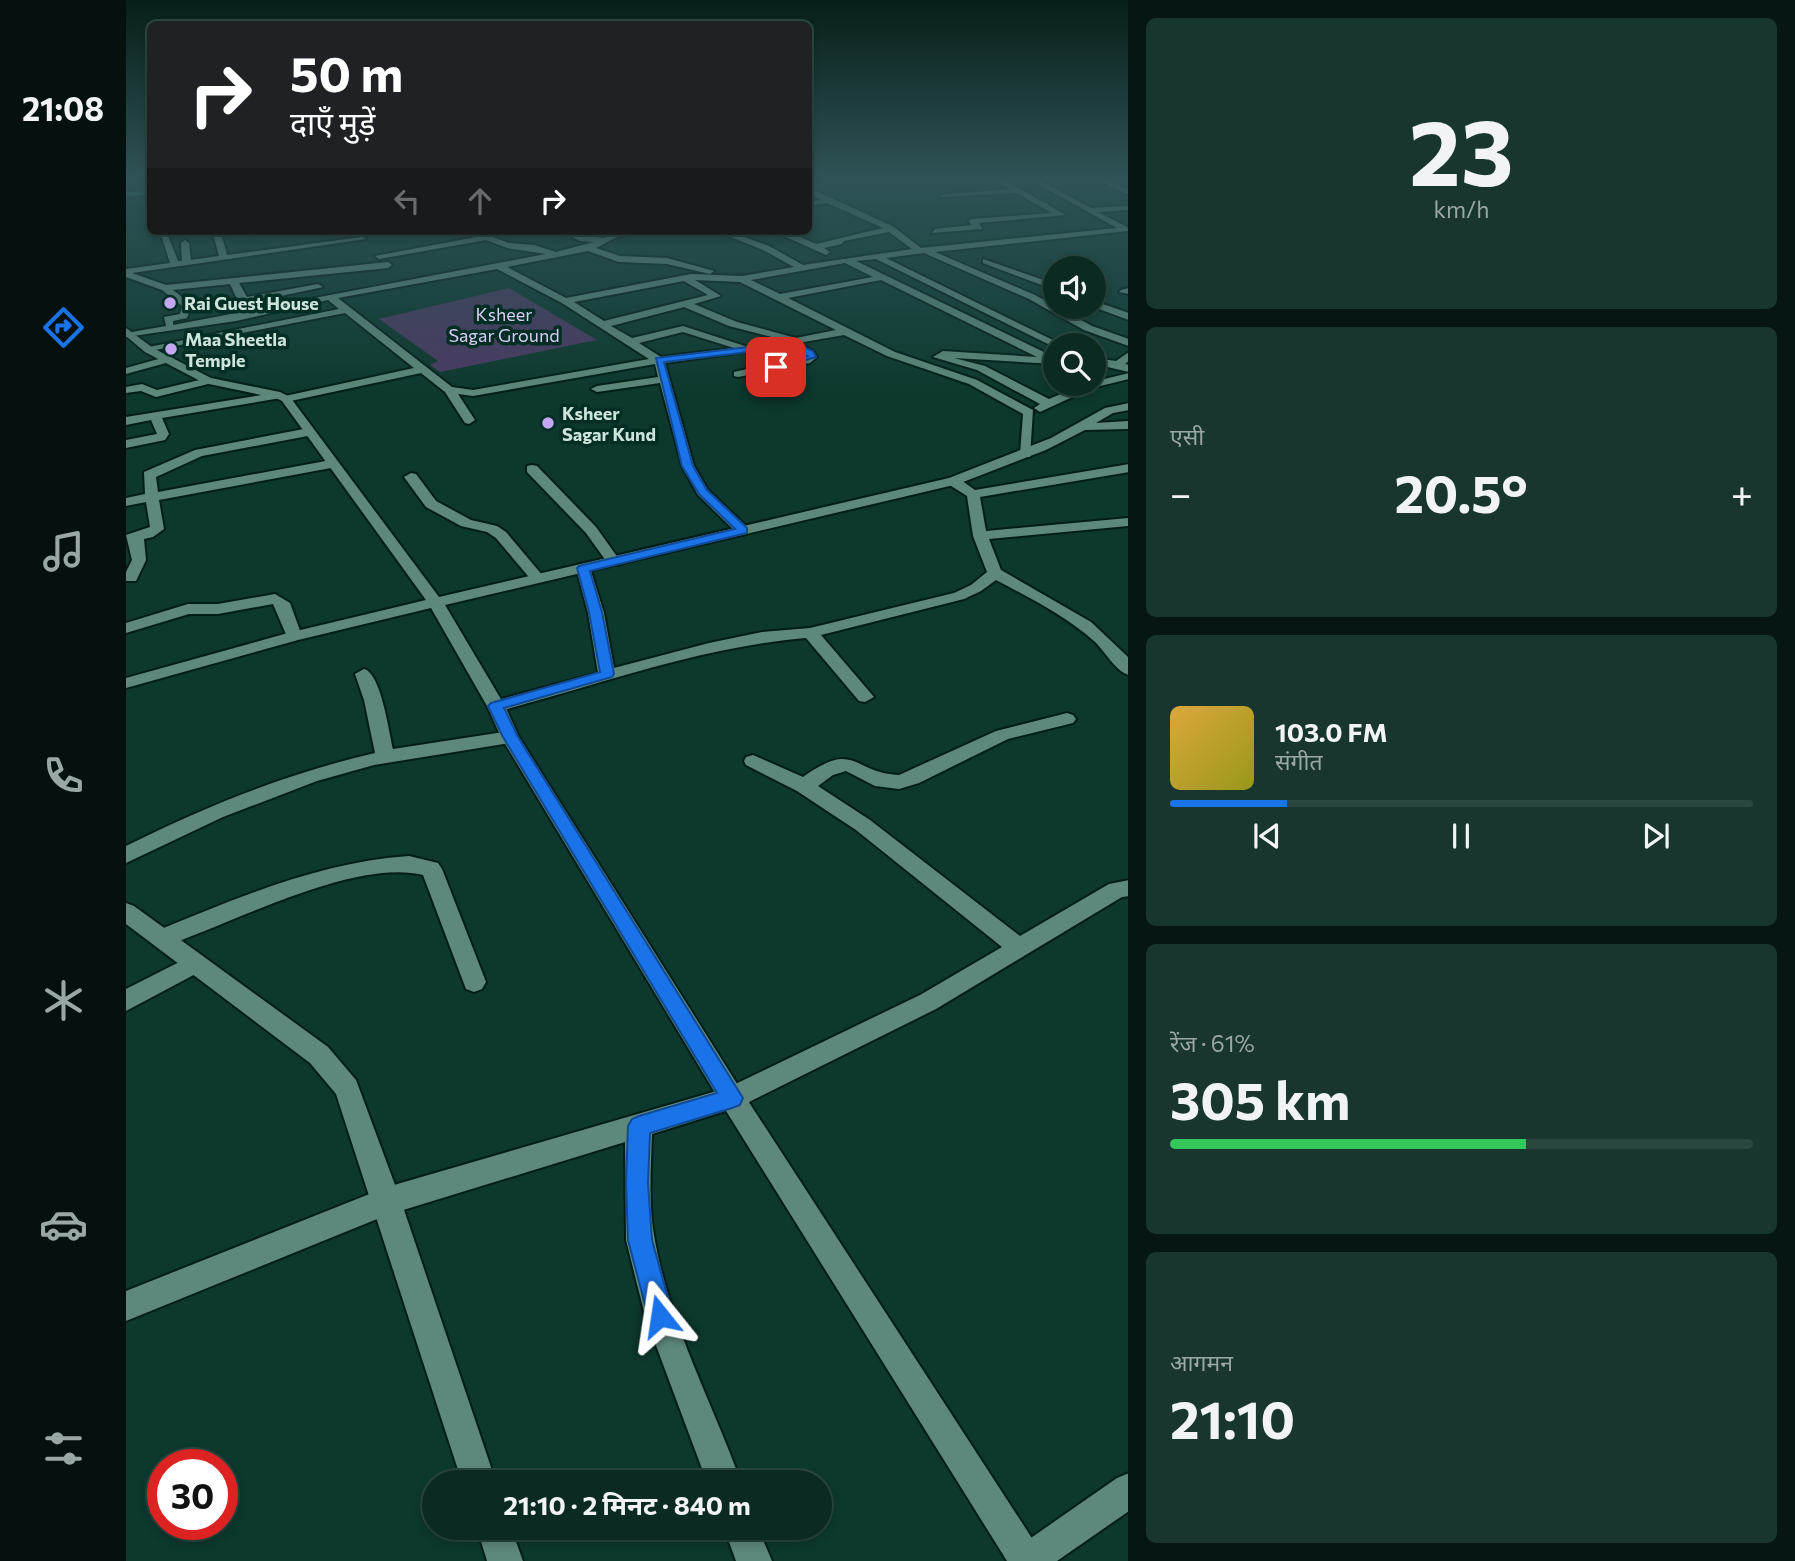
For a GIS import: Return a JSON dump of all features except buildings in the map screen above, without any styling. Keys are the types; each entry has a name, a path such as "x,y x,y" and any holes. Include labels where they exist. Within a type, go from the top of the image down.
{"street":[{"path":"169,249 175,265"},
{"path":"186,249 187,263"},
{"path":"221,249 224,258"},
{"path":"126,273 279,249"},
{"path":"373,249 388,265 415,281"},
{"path":"379,256 420,249"},
{"path":"537,249 555,255"},
{"path":"128,333 236,318 330,297 498,267 581,249"},
{"path":"594,249 619,259 667,261 744,279 891,354 973,382 1029,413"},
{"path":"768,249 802,268"},
{"path":"820,249 1043,355"},
{"path":"921,249 1032,297 1088,328 1128,343"},
{"path":"565,301 685,278 744,279 846,261 942,249"},
{"path":"880,258 1043,338"},
{"path":"986,261 1043,282"},
{"path":"165,288 388,265"},
{"path":"498,267 565,301 659,360 688,466 703,492 743,531"},
{"path":"349,281 398,271"},
{"path":"126,273 165,288 187,305 184,316 167,319 170,327"},
{"path":"602,325 716,296 685,278"},
{"path":"780,297 880,278"},
{"path":"232,281 240,289 243,301 326,285"},
{"path":"607,293 652,313"},
{"path":"330,297 449,390 469,420"},
{"path":"687,305 733,324 792,341 812,357 806,361 738,374"},
{"path":"1106,309 1128,317"},
{"path":"126,371 159,355 347,310"},
{"path":"632,318 664,333"},
{"path":"629,342 688,329 748,350"},
{"path":"449,390 473,393 659,360 748,350 846,331"},
{"path":"128,333 159,355 208,381 283,397 435,601 496,706 510,737 732,1098 1027,1561 1128,1490"},
{"path":"1043,359 943,354 938,357 981,368 1049,404"},
{"path":"1123,367 1128,355"},
{"path":"126,421 283,397 421,370"},
{"path":"1106,379 1128,376"},
{"path":"597,389 664,379"},
{"path":"126,390 142,387 156,394 208,381"},
{"path":"1029,413 1066,396"},
{"path":"126,683 294,636 435,601 614,562 953,481 1026,454 1082,428 1105,411 1128,406"},
{"path":"1026,454 1029,413"},
{"path":"126,444 161,437 163,434 156,418"},
{"path":"1082,428 1128,425"},
{"path":"131,578 139,560 131,538 157,529 150,497 149,475 180,459 309,432"},
{"path":"126,502 331,464"},
{"path":"953,481 973,494 1128,468"},
{"path":"532,469 591,530 614,562"},
{"path":"411,477 431,504 466,523 492,529 501,535 538,579"},
{"path":"973,494 980,536 995,573 1060,609 1105,640 1128,670"},
{"path":"980,536 1128,522"},
{"path":"583,568 596,612 607,674"},
{"path":"496,706 607,674 762,637 810,633 915,609 959,596 976,588 995,573"},
{"path":"126,628 188,609 218,609 275,599 282,603 294,636"},
{"path":"810,633 864,697"},
{"path":"364,674 373,700 385,757"},
{"path":"804,786 826,770 848,764 882,780 899,782 1002,735 1067,719"},
{"path":"126,855 179,828 292,782 385,757 510,737"},
{"path":"753,761 804,786 863,825 1019,948"},
{"path":"162,938 240,905 323,879 390,864 421,863 431,869 474,982"},
{"path":"126,1306 387,1201 732,1098 928,1002 1116,890 1128,887"},
{"path":"126,912 319,1055 347,1088 475,1470"},
{"path":"126,1001 195,963"},
{"path":"639,1126 637,1183 640,1240 660,1316 719,1470"},
{"path":"498,1540 505,1561"},
{"path":"746,1540 754,1561"}],"green space":[{"name":"Ksheer Sagar Ground","path":"509,288 597,340 440,372 430,365 438,361 379,319"}],"place":[{"name":"Rai Guest House","path":"170,303"},
{"name":"Maa Sheetla Temple","path":"171,349"},
{"name":"Ksheer Sagar Kund","path":"548,423"}],"route":[{"path":"660,1316 640,1240 637,1183 639,1126 732,1098 510,737 496,706 607,674 596,612 583,568 743,531 703,492 688,466 659,360 748,350 787,342 810,353 812,357 806,361 776,367"}]}
